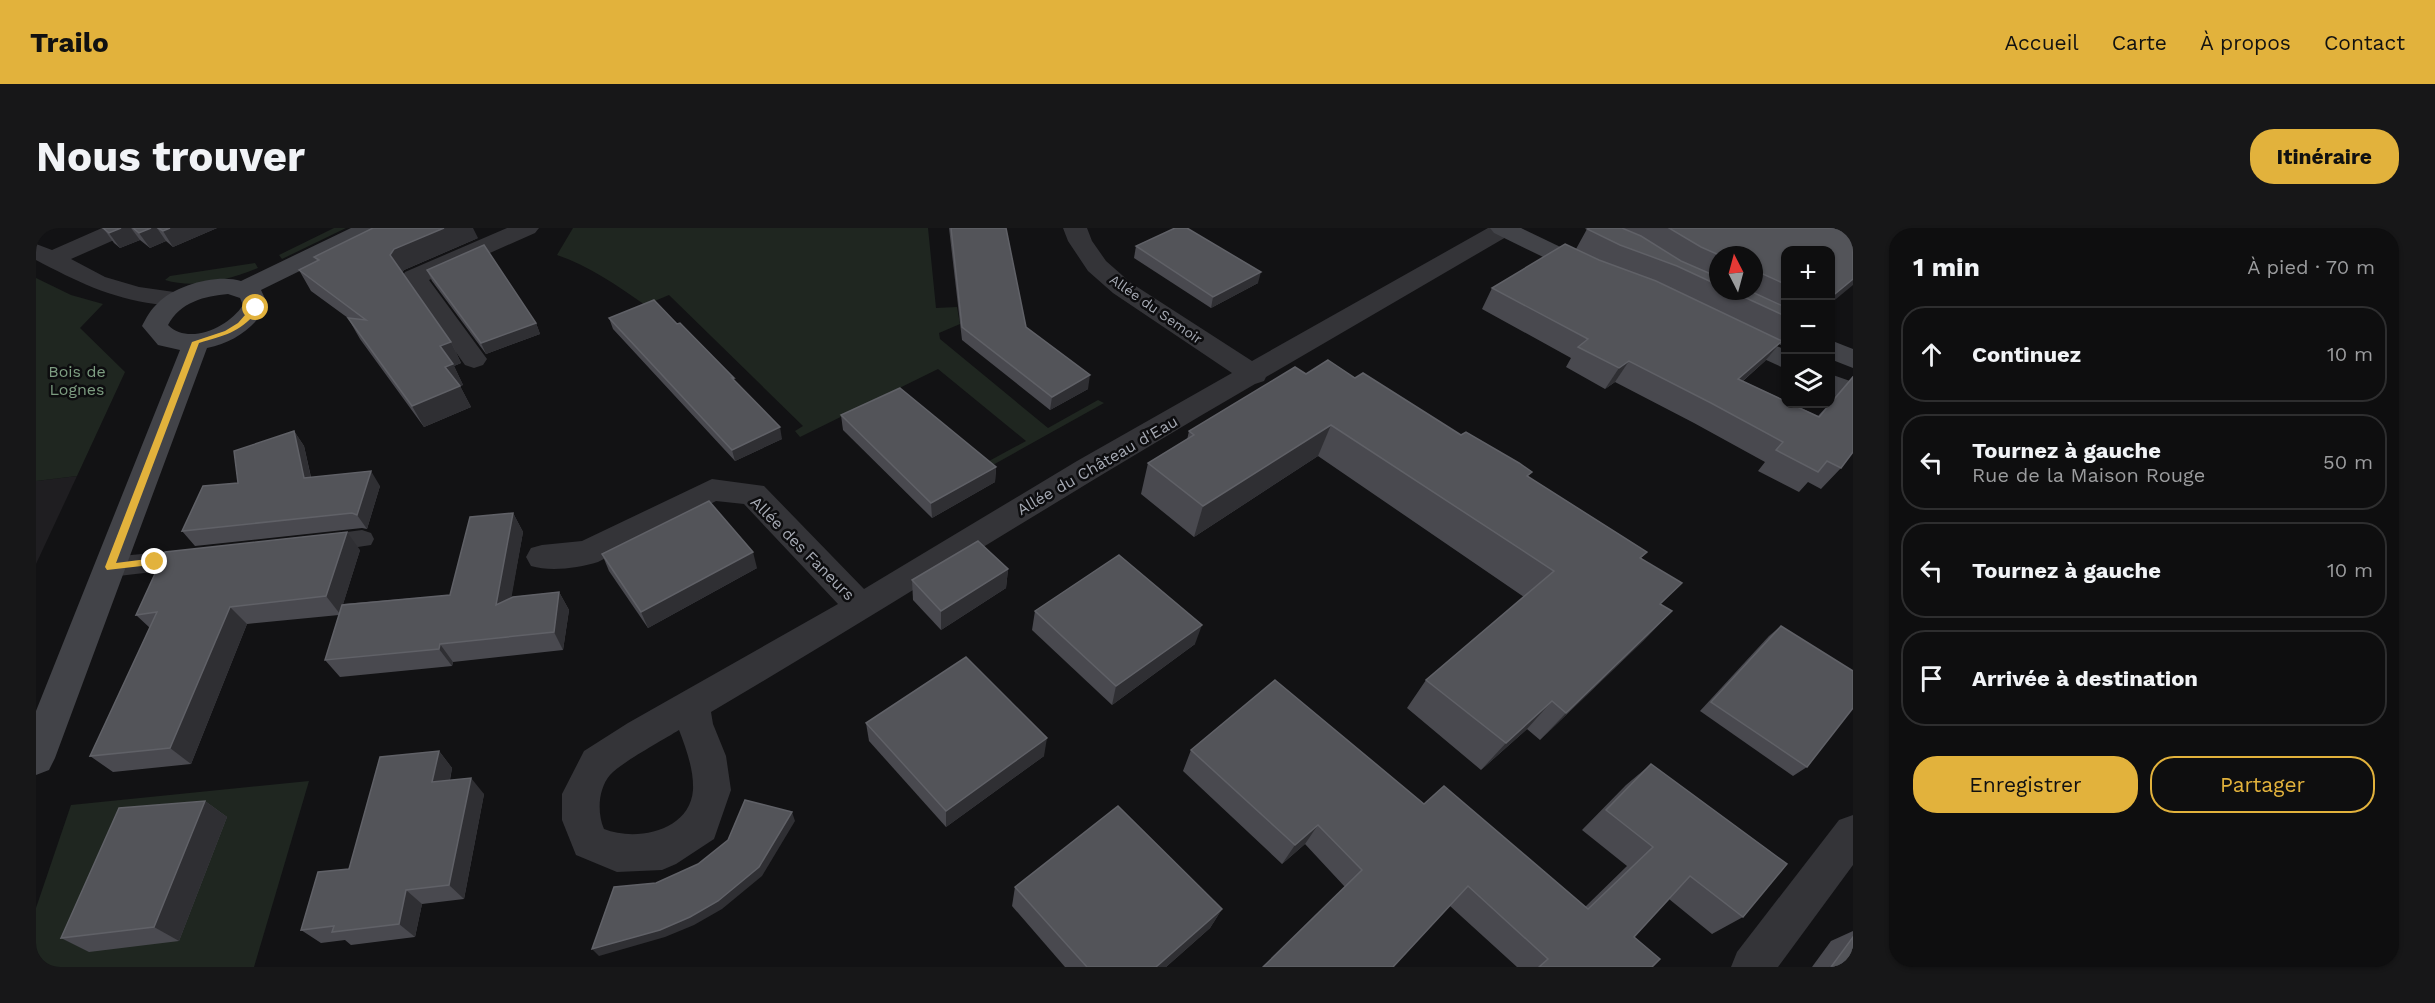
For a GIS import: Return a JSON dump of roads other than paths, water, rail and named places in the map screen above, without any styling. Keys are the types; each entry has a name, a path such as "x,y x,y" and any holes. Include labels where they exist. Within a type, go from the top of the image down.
{"street":[{"path":"43,255 122,228"},
{"path":"245,289 369,228"},
{"path":"474,359 414,277 527,228"},
{"name":"Allée du Semoir","path":"1075,228 1080,241 1097,266 1122,288 1254,375"},
{"path":"1504,228 1608,278"},
{"name":"Allée du Château d'Eau","path":"692,705 695,724 707,756 712,790 700,826 662,851 617,853 590,842 581,820 581,794 597,763 692,705 861,607 1087,468 1254,375 1504,228"},
{"path":"43,255 96,282 137,294 179,299"},
{"path":"214,287 245,289 253,293 257,300 256,308 250,316 227,333 196,342 179,342 166,339 158,333 155,326 163,312 179,299 214,287"},
{"path":"1713,326 1781,360"},
{"path":"36,757 196,342"},
{"path":"1835,350 1853,359"},
{"path":"1835,385 1853,393"},
{"name":"Allée des Faneurs","path":"542,557 587,553 712,490 753,494 861,607"},
{"path":"1752,967 1853,833"}],"lane":[{"path":"293,547 362,539"},
{"path":"110,567 213,556"}],"park label":[{"name":"Bois de Lognes","path":"77,380"}]}
